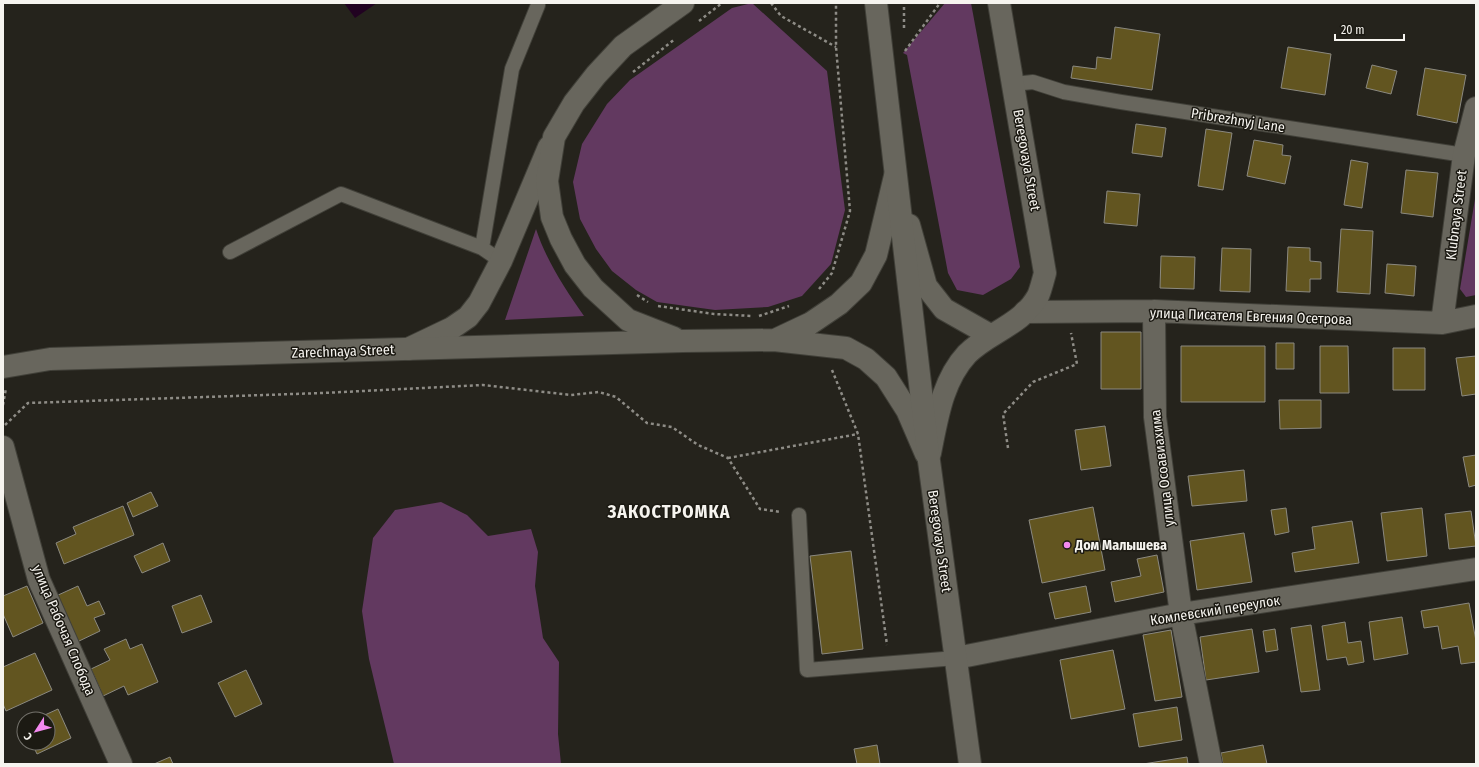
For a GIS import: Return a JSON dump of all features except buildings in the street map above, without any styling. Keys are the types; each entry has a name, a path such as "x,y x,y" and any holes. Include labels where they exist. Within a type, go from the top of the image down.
{"street":[{"path":"408,349 452,328 468,317 478,303 501,261 554,137 574,103 596,75 623,46 683,3"},
{"path":"876,3 897,169 929,460"},
{"name":"Beregovaya Street","path":"970,764 929,460 940,402 954,373 967,355 990,335 1008,326 1025,312 1038,296 1045,273 999,3"},
{"name":"Klubnaya Street","path":"1442,323 1464,155 1476,108"},
{"path":"554,137 547,181 548,199 552,217 575,265 593,288 628,320 683,341"},
{"path":"897,169 913,243 926,286 944,309 990,335"},
{"path":"774,340 811,323 840,304 861,283 876,255 897,169"},
{"name":"улица Писателя Евгения Осетрова","path":"1025,312 1154,311 1442,323 1476,316"},
{"name":"улица Осоавиахима","path":"1154,311 1154,417 1181,614 1211,764"},
{"name":"Zarechnaya Street","path":"3,367 50,359 683,341 774,340 846,348 866,359 886,377 907,410 929,460"},
{"name":"улица Рабочая Слобода","path":"3,447 39,580 121,764"},
{"name":"Комлевский переулок","path":"956,658 1181,614 1476,569"}],"lane":[{"path":"482,248 512,69 538,5"},
{"name":"Pribrezhnyj Lane","path":"1014,84 1033,82 1064,92 1121,102 1464,155"},
{"path":"230,252 341,194 482,248 501,261"},
{"path":"799,515 807,670 956,658"}],"path":[{"path":"698,22 722,3"},
{"path":"771,3 781,16 836,48"},
{"path":"813,293 832,273 850,211 836,48 836,3"},
{"path":"903,53 940,3"},
{"path":"632,72 680,35"},
{"path":"631,292 654,305 714,314 760,316 794,305"},
{"path":"1008,448 1002,414 1033,382 1077,364 1073,345"},
{"path":"831,369 858,434 890,663"},
{"path":"3,426 28,403 483,385 571,395 599,392 616,397 647,423 672,427 698,445 728,458 858,434"},
{"path":"728,458 760,509 799,515"}],"shaded area":[{"path":"344,3 377,3 355,18"},
{"path":"752,3 827,71 845,210 831,264 802,296 768,307 715,310 657,302 636,290 612,271 596,249 580,219 573,182 582,144 607,104 630,80 732,8"},
{"path":"945,3 971,3 1020,267 1011,279 983,295 957,290 948,273 907,55 903,53"},
{"path":"1476,193 1476,295 1466,297 1460,289"},
{"path":"536,229 545,252 563,285 584,316 505,320"},
{"path":"441,502 467,515 488,536 531,529 538,552 535,586 543,638 559,662 558,734 561,764 394,764 369,659 362,611 373,538 395,510"}],"place":[{"name":"Дом Малышева","path":"1067,545"}],"district":[{"name":"ЗАКОСТРОМКА","path":"669,512"}]}
